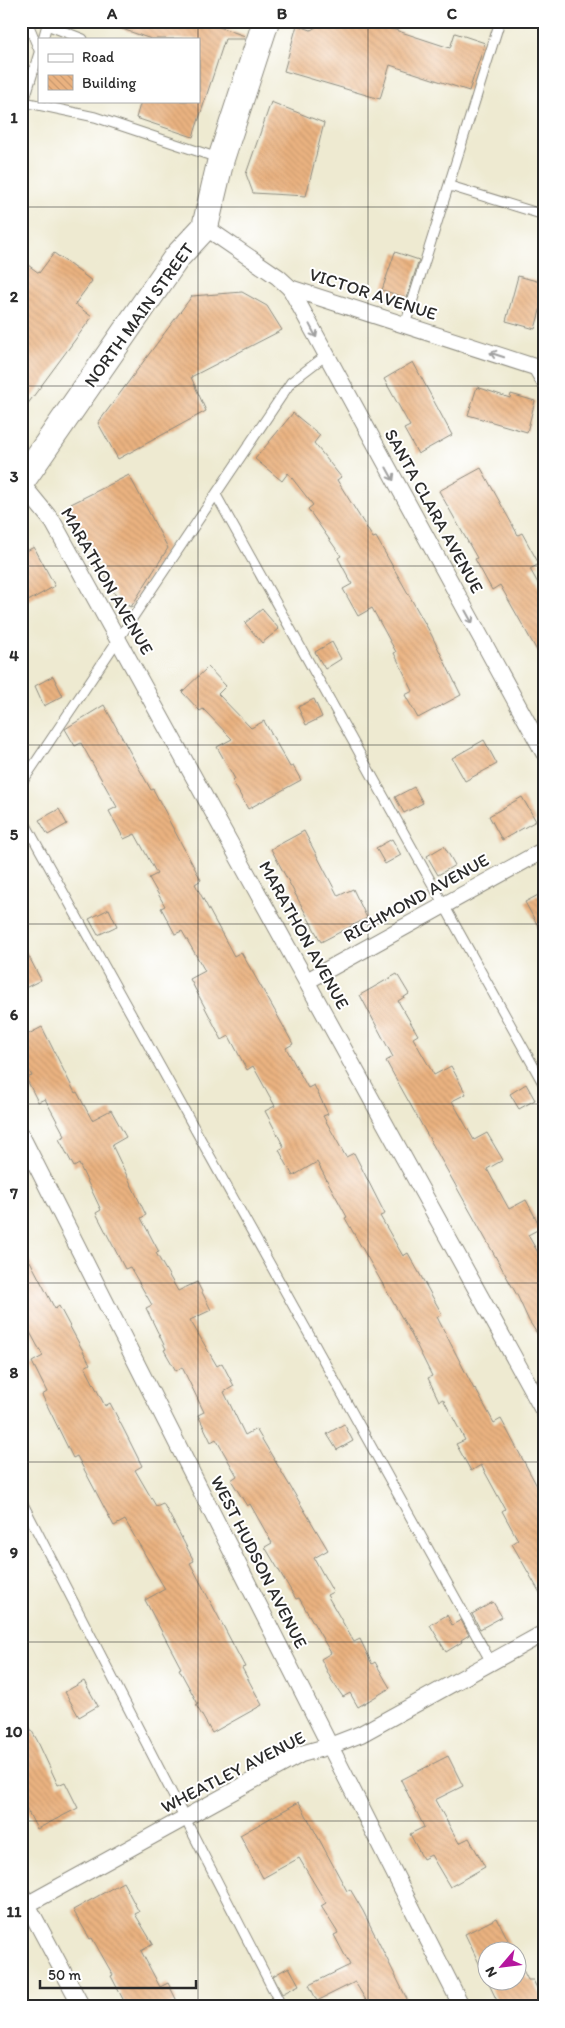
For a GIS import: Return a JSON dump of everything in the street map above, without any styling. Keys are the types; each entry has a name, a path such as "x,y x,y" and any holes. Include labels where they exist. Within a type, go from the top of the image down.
{"main road":[{"name":"NORTH MAIN STREET","path":"21,482 177,257 204,227 221,159 266,21"}],"street":[{"name":"VICTOR AVENUE","path":"204,227 278,277 290,288 538,368"},
{"name":"SANTA CLARA AVENUE","path":"290,288 544,753"},
{"name":"MARATHON AVENUE","path":"21,482 53,522 544,1412"},
{"name":"RICHMOND AVENUE","path":"307,980 544,850"},
{"name":"WEST HUDSON AVENUE","path":"21,1135 462,2007"},
{"name":"WHEATLEY AVENUE","path":"23,1902 185,1818 301,1754 362,1734 544,1633"},
{"path":"23,1902 82,2007"}],"lane":[{"path":"26,21 38,49"},
{"path":"404,325 450,186 500,21"},
{"path":"43,38 48,23 80,38"},
{"path":"21,111 38,54"},
{"path":"24,102 67,106 221,159"},
{"path":"450,186 544,215"},
{"path":"21,784 291,382 326,356"},
{"path":"538,368 544,388"},
{"path":"216,495 544,1085"},
{"path":"21,816 491,1662"},
{"path":"21,1500 282,2007"}],"building":[{"path":"108,21 202,21 245,36 244,39 225,39 193,137 136,118 141,102 200,102 200,38 148,38 108,24"},
{"path":"325,21 392,21 389,28 450,48 455,33 485,43 469,91 390,65 380,99 284,71 297,25 311,30"},
{"path":"271,102 324,123 306,196 253,193 246,174"},
{"path":"395,252 419,260 407,298 382,290"},
{"path":"54,253 92,281 75,304 92,317 21,413 21,260 39,273"},
{"path":"518,276 544,283 544,296 535,329 506,321"},
{"path":"242,292 267,306 282,330 191,377 206,411 118,459 98,423 192,296"},
{"path":"413,362 452,435 418,454 404,429 410,426 384,379"},
{"path":"477,387 510,398 511,394 535,401 527,432 468,415"},
{"path":"293,413 320,435 314,443 341,477 337,480 373,538 376,537 431,634 461,695 418,718 405,695 413,691 394,653 396,652 372,608 358,616 343,589 352,584 338,558 341,556 308,509 313,505 288,473 282,481 255,459"},
{"path":"481,468 518,535 522,533 539,564 530,569 544,594 544,663 500,585 492,590 475,559 477,558 439,491"},
{"path":"129,475 168,548 131,607 119,602 69,505"},
{"path":"34,547 55,586 21,605 21,554"},
{"path":"262,609 279,629 262,643 245,623"},
{"path":"332,642 341,659 325,669 315,652"},
{"path":"208,667 226,686 218,694 251,728 264,721 290,767 293,766 301,780 248,809 232,780 235,779 217,747 232,739 203,709 200,711 182,692"},
{"path":"53,676 63,696 44,706 35,686"},
{"path":"314,699 322,717 306,725 298,707"},
{"path":"104,705 151,790 153,789 201,880 195,884 234,956 241,952 275,1011 293,1044 286,1048 308,1088 314,1085 328,1114 323,1116 346,1157 354,1153 385,1214 380,1216 403,1256 408,1253 442,1314 437,1317 474,1389 494,1423 501,1419 544,1499 544,1600 512,1544 518,1540 502,1511 505,1509 481,1465 471,1471 456,1444 465,1440 443,1399 439,1401 428,1378 432,1376 410,1332 345,1218 347,1217 317,1162 293,1176 279,1150 284,1147 265,1111 275,1106 253,1066 247,1070 229,1036 222,1040 190,979 205,971 182,931 175,934 161,908 165,906 149,878 157,874 135,834 124,839 109,811 117,807 81,743 75,746 65,729"},
{"path":"484,740 497,764 465,781 452,758"},
{"path":"414,787 423,803 404,813 395,797"},
{"path":"522,797 536,821 502,840 489,816"},
{"path":"59,809 67,824 48,835 39,820"},
{"path":"304,831 338,896 353,889 367,918 321,942 271,849"},
{"path":"392,839 401,855 385,864 376,848"},
{"path":"444,846 455,865 438,875 427,856"},
{"path":"544,892 544,937 525,902"},
{"path":"109,909 117,926 98,935 89,919"},
{"path":"21,941 41,980 21,990"},
{"path":"397,974 409,994 398,1001 418,1035 413,1038 434,1075 451,1066 466,1094 452,1101 474,1140 487,1133 503,1160 487,1169 509,1209 526,1200 541,1228 528,1235 544,1263 544,1344 529,1321 518,1297 386,1061 393,1057 360,995"},
{"path":"42,1027 75,1093 77,1092 92,1120 111,1110 126,1137 112,1145 146,1215 141,1218 159,1252 156,1253 178,1291 197,1282 211,1310 190,1320 217,1366 222,1363 234,1386 224,1392 245,1435 256,1429 328,1550 314,1558 333,1592 327,1595 354,1642 360,1639 372,1664 375,1662 390,1688 358,1707 350,1693 343,1697 332,1681 321,1659 331,1653 299,1598 296,1599 265,1547 272,1543 250,1504 247,1506 231,1480 237,1476 216,1439 211,1442 198,1415 204,1412 182,1367 176,1371 164,1350 166,1349 146,1308 152,1305 130,1267 125,1269 96,1213 101,1210 79,1164 74,1167 59,1139 65,1136 45,1099 38,1102 26,1078 32,1076 21,1055 21,1038"},
{"path":"526,1084 535,1100 519,1109 510,1094"},
{"path":"21,1244 55,1309 59,1306 90,1364 85,1367 105,1406 110,1403 125,1432 142,1466 135,1470 156,1506 163,1503 194,1561 190,1563 245,1667 242,1668 262,1705 212,1733 196,1705 198,1704 179,1669 181,1668 145,1600 165,1589 125,1520 114,1526 77,1456 73,1458 42,1395 47,1392 32,1362 43,1356 21,1316"},
{"path":"344,1424 353,1441 337,1450 327,1434"},
{"path":"493,1602 502,1617 480,1629 472,1614"},
{"path":"447,1615 452,1625 461,1620 469,1635 446,1652 430,1625"},
{"path":"84,1681 98,1706 79,1717 65,1692"},
{"path":"21,1712 37,1740 58,1785 65,1782 78,1808 37,1829 21,1798"},
{"path":"448,1756 463,1786 435,1800 459,1843 469,1838 485,1867 450,1887 431,1855 423,1859 410,1834 424,1827 401,1780"},
{"path":"299,1802 347,1891 350,1889 363,1911 411,2007 370,2007 355,1982 317,2001 309,1985 350,1965 334,1935 338,1933 321,1906 326,1903 299,1858 263,1878 240,1835"},
{"path":"123,1882 139,1912 135,1914 153,1944 141,1951 160,1987 168,1983 177,2001 165,2007 127,2007 111,1976 113,1975 92,1938 90,1939 73,1910"},
{"path":"497,1918 508,1940 478,1940 478,1961 465,1934"},
{"path":"289,1967 299,1985 282,1994 273,1976"},
{"path":"528,1980 533,1980 544,2002 544,2007 500,2007 492,1990 528,1990"}]}
